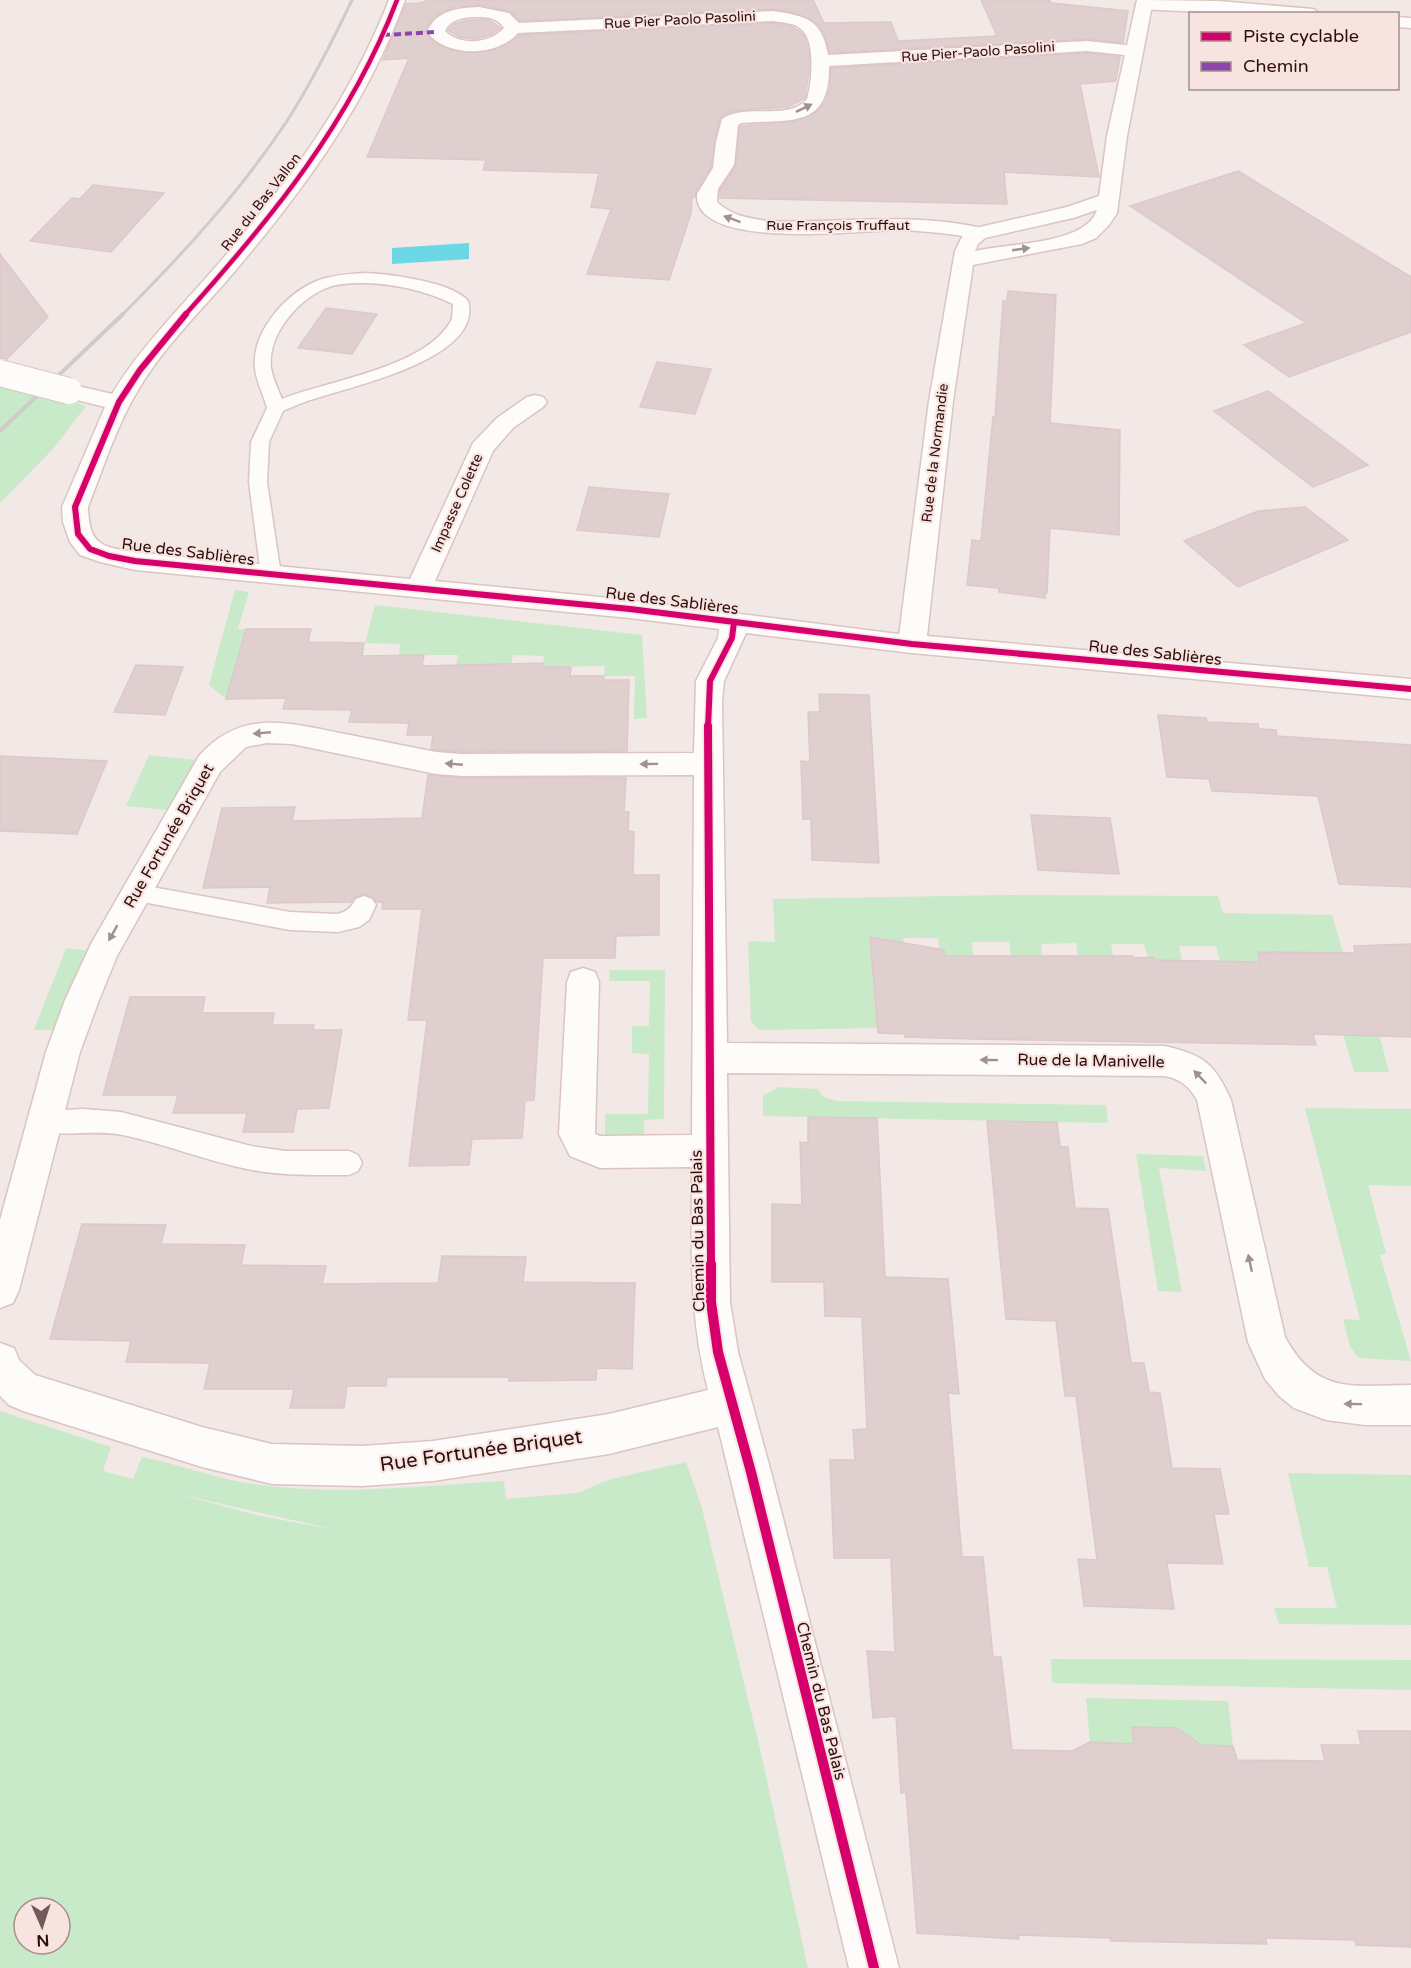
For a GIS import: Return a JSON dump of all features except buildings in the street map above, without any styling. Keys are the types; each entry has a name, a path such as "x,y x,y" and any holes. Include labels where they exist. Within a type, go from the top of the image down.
{"street":[{"name":"Rue du Bas Vallon","path":"118,403 141,369 256,234 307,165 351,98 383,35 397,0"},
{"path":"660,0 663,20"},
{"path":"964,261 1001,252 1062,243 1082,237 1104,221 1117,136 1145,3 1289,12"},
{"name":"Rue Pier Paolo Pasolini","path":"513,28 773,16 799,21 813,32 821,61"},
{"name":"Rue Pier-Paolo Pasolini","path":"821,61 1064,47 1097,47 1134,51"},
{"name":"Rue François Truffaut","path":"821,61 817,95 812,106 792,113 736,118 729,123 724,148 724,165 709,186 706,195 708,204 717,213 734,221 752,225 835,228 897,224 932,225 978,233"},
{"path":"978,233 1072,212 1109,200"},
{"name":"Rue de la Normandie","path":"912,645 941,401 964,261 969,241 978,233"},
{"path":"0,373 118,403"},
{"name":"Impasse Colette","path":"418,590 482,448 506,423 535,402"},
{"name":"Rue des Sablières","path":"118,403 75,507 78,538 91,549 118,558 418,590 630,609 912,645 1411,689"},
{"name":"Chemin du Bas Palais","path":"734,622 732,638 710,681 707,764 708,1058 711,1302 714,1336 720,1368 748,1459 874,1968"},
{"name":"Rue Fortunée Briquet","path":"0,1290 63,1052 82,1000 102,953 209,764 220,749 249,734 268,732 292,734 436,763 462,765 707,764"},
{"path":"583,982 577,1134 579,1143 588,1150 600,1152 710,1151"},
{"name":"Rue de la Manivelle","path":"708,1058 1165,1061 1184,1065 1199,1072 1214,1100 1267,1342 1277,1366 1293,1385 1325,1401 1336,1404 1411,1405"},
{"name":"Rue Fortunée Briquet","path":"0,1362 2,1370 23,1391 202,1447 272,1464 362,1466 443,1460 609,1434 732,1404"}],"lane":[{"path":"271,575 258,482 260,442 276,408 309,394 362,380 408,364 441,342 454,328 462,316 463,309 460,301 424,286 392,279 362,278 330,281 311,289 294,302 267,341 263,369 276,408"},
{"path":"135,893 290,921 339,923 351,920 361,913 364,904"},
{"path":"45,1122 83,1120 121,1123 251,1158 285,1163 350,1163"}],"green space":[{"path":"0,383 64,398 86,406 53,449 0,503"},
{"path":"235,590 249,592 238,629 246,629 226,699 209,685"},
{"path":"375,605 642,635 647,718 634,719 635,676 604,676 605,666 543,667 544,656 513,655 511,664 456,667 458,655 399,655 400,644 365,643"},
{"path":"149,755 195,760 168,810 126,806"},
{"path":"1007,895 1218,896 1223,913 1332,915 1367,1033 1379,1034 1389,1072 1354,1072 1323,964 1286,960 1284,952 1258,952 1260,961 1249,961 1250,965 1221,965 1216,946 1179,946 1182,960 1178,960 1178,963 1154,963 1154,957 1148,957 1144,944 1111,944 1113,956 1078,956 1076,943 1041,944 1042,956 1039,956 1039,961 1015,961 1014,956 1011,956 1009,942 972,942 971,961 945,961 944,954 940,953 938,938 903,938 905,953 878,1028 759,1030 751,1021 748,941 775,942 773,899"},
{"path":"66,948 90,951 55,1030 34,1030"},
{"path":"610,970 665,970 664,1119 644,1120 644,1135 605,1135 605,1114 648,1114 649,1054 632,1053 632,1026 649,1026 650,981 609,981"},
{"path":"779,1087 818,1089 823,1097 837,1101 1106,1105 1108,1123 763,1116 763,1096"},
{"path":"1305,1108 1411,1109 1411,1186 1368,1185 1386,1253 1380,1255 1411,1361 1359,1358 1350,1347 1343,1319 1360,1320"},
{"path":"1136,1154 1203,1156 1206,1171 1159,1168 1182,1292 1158,1291"},
{"path":"0,1411 111,1447 103,1471 133,1479 142,1457 239,1482 284,1488 379,1489 504,1481 506,1499 577,1493 611,1479 686,1462 702,1508 760,1749 808,1968 0,1968","holes":["178,1494 336,1530 256,1515"]},
{"path":"1288,1473 1411,1475 1411,1625 1279,1624 1274,1608 1337,1608 1327,1567 1309,1567"},
{"path":"1051,1659 1411,1660 1411,1690 1052,1683"},
{"path":"1086,1698 1228,1701 1233,1746 1191,1745 1177,1728 1133,1727 1134,1744 1090,1742"}],"water":[{"path":"469,243 469,259 392,264 392,248"}],"railway":[{"path":"122,315 209,223 269,147 305,92 352,0"},
{"path":"0,431 122,315"}],"marked path":[{"path":"383,35 436,32"}],"cycle path":[{"path":"397,0 364,77 320,149 268,217 152,354 119,402 101,440 75,507 78,534 90,549 109,556 135,561 630,609 912,644 1411,689"},
{"path":"734,622 732,638 710,681 708,701 711,1302 718,1352 751,1472 874,1968"}]}
